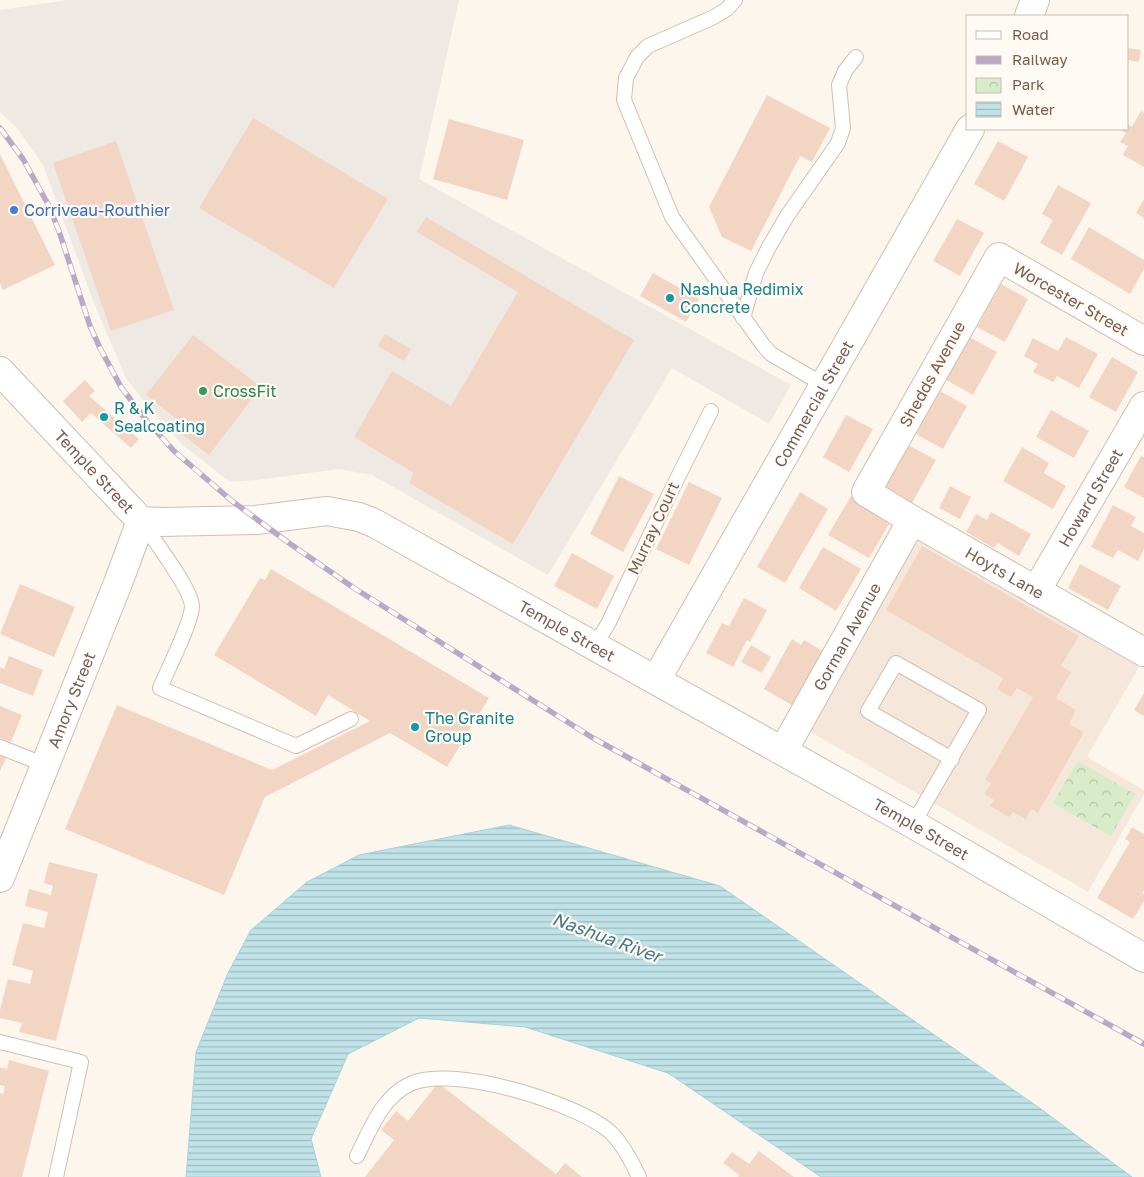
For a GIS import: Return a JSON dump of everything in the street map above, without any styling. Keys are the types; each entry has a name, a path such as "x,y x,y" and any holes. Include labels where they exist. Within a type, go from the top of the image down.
{"street":[{"path":"1029,15 1035,0"},
{"name":"Commercial Street","path":"656,680 969,130"},
{"name":"Worcester Street","path":"999,257 1144,341"},
{"name":"Shedds Avenue","path":"866,492 999,257"},
{"name":"Temple Street","path":"0,371 141,520 161,522 256,520 327,511 359,517 396,534 783,752 1140,947"},
{"name":"Howard Street","path":"1036,591 1144,406"},
{"name":"Hoyts Lane","path":"866,492 1144,652"},
{"name":"Amory Street","path":"0,878 118,583 141,520"},
{"name":"Gorman Avenue","path":"783,752 912,520"}],"lane":[{"path":"735,0 714,18 648,46 636,57 626,78 624,100 672,217 743,318 771,354 824,385"},
{"path":"743,318 756,273 770,244 787,216 838,143 843,128 839,85 845,71 856,57"},
{"name":"Murray Court","path":"596,646 711,411"},
{"path":"141,520 186,588 192,604 190,618 160,688 296,746 351,719"},
{"path":"913,824 952,759 979,710 896,662 868,712 952,759"},
{"path":"0,747 45,764"},
{"path":"0,1042 81,1062 56,1177"},
{"path":"357,1156 378,1115 391,1097 408,1084 422,1079 441,1078 482,1082 518,1091 572,1109 608,1130 629,1157 639,1177"}],"shaded area":[{"path":"68,0 459,0 419,179 791,385 769,424 672,368 548,575 372,475 339,469 230,482 183,445 152,412 126,378 94,303 43,165 17,128 0,112 0,10"},
{"path":"919,535 1142,662 1087,757 1144,790 1144,794 1088,892 807,730"}],"green space":[{"path":"1078,761 1135,794 1111,836 1053,803"}],"water":[{"name":"Nashua River","path":"509,825 720,886 1041,1109 1132,1177 821,1177 668,1073 525,1027 419,1018 348,1054 311,1139 321,1177 186,1177 196,1052 228,973 251,930 307,882 359,855"}],"building":[{"path":"1129,48 1141,50 1139,62 1129,60"},
{"path":"767,95 830,128 812,162 800,156 751,251 722,237 709,207"},
{"path":"1141,111 1144,113 1144,167 1123,155 1128,146 1120,142 1126,133 1121,130 1129,130 1129,125 1132,127"},
{"path":"253,118 388,199 334,288 199,208"},
{"path":"449,119 524,140 507,200 433,179"},
{"path":"116,141 174,310 111,331 53,163"},
{"path":"998,141 1028,157 1004,201 974,184"},
{"name":"Corriveau-Routhier","path":"0,154 55,265 3,290 0,284"},
{"path":"1058,185 1091,203 1062,255 1040,243 1053,220 1042,214"},
{"path":"1144,199 1144,218 1136,213"},
{"path":"426,217 634,340 513,544 409,483 414,473 354,437 392,371 451,406 518,292 417,232"},
{"path":"957,219 984,233 960,276 933,261"},
{"path":"1089,227 1144,260 1144,269 1130,294 1071,259"},
{"name":"Nashua Redimix Concrete","path":"653,273 699,299 686,322 640,296"},
{"path":"1001,284 1028,299 1005,342 977,327"},
{"path":"385,334 411,349 404,361 378,346"},
{"name":"CrossFit","path":"193,335 261,387 209,455 172,427 178,420 146,395"},
{"path":"969,337 997,352 973,395 946,380"},
{"path":"1066,337 1098,354 1079,388 1057,376 1053,382 1033,372 1038,364 1024,356 1033,338 1058,351"},
{"path":"1112,357 1138,372 1116,412 1089,397"},
{"name":"R & K Sealcoating","path":"85,380 95,391 89,396 139,439 131,448 91,413 82,422 63,401"},
{"path":"940,391 967,406 943,449 916,434"},
{"path":"1051,410 1089,431 1074,458 1036,437"},
{"path":"846,415 873,429 849,472 823,457"},
{"path":"908,445 936,460 912,503 885,488"},
{"path":"1022,447 1049,463 1044,473 1066,486 1053,509 1003,481"},
{"path":"1141,456 1144,457 1144,498 1124,487"},
{"path":"619,476 654,494 623,552 590,534"},
{"path":"689,482 722,498 689,565 656,549"},
{"path":"950,486 971,497 960,519 939,508"},
{"path":"800,492 828,509 785,583 757,567"},
{"path":"851,496 892,519 869,558 828,535"},
{"path":"1113,505 1136,517 1131,526 1144,533 1144,549 1138,561 1118,550 1113,558 1091,547"},
{"path":"991,512 1031,534 1019,556 998,543 994,548 966,532 976,514 987,520"},
{"path":"922,546 1079,636 1061,666 1071,672 1056,698 1076,710 1069,724 1084,732 1038,813 1031,809 1026,819 1013,812 1009,817 990,806 994,800 984,794 991,783 985,780 1033,697 1017,688 1011,697 997,689 1003,678 886,610"},
{"path":"823,547 861,569 836,611 799,588"},
{"path":"572,553 614,576 597,609 554,586"},
{"path":"1080,564 1121,586 1108,610 1068,588"},
{"name":"The Granite Group","path":"271,569 489,698 447,767 390,733 265,797 224,895 65,829 117,705 272,770 370,721 328,695 316,716 214,655 260,578 265,580"},
{"path":"20,584 75,607 54,657 0,634"},
{"path":"744,598 767,610 750,642 747,640 733,667 706,653 722,623 729,626"},
{"path":"792,639 801,645 804,640 828,654 797,708 764,689"},
{"path":"751,645 771,657 762,673 741,662"},
{"path":"9,656 43,670 33,696 0,683 0,667 4,669"},
{"path":"1144,693 1144,716 1134,710"},
{"path":"0,706 22,715 11,742 0,738"},
{"path":"0,753 7,756 0,771"},
{"path":"1132,827 1144,834 1144,890 1142,893 1144,894 1144,901 1133,919 1097,898 1130,842 1125,839"},
{"path":"49,862 98,874 56,1041 19,1032 22,1023 0,1018 0,1010 8,979 30,984 33,971 12,965 23,923 44,928 48,912 25,906 29,889 51,895 53,886 44,883"},
{"path":"9,1060 49,1071 22,1177 0,1177 0,1093 3,1094 5,1086 0,1085 0,1067 7,1069"},
{"path":"438,1083 556,1174 565,1163 582,1177 365,1177 394,1140 381,1130 396,1111 408,1121"},
{"path":"759,1151 794,1177 738,1177 739,1175 723,1163 732,1152 749,1164"}],"railway":[{"path":"0,128 23,159 49,206 90,326 121,387 146,420 174,451 232,501 354,588 593,738 1144,1044"}],"place":[{"name":"Corriveau-Routhier","path":"14,210"},
{"name":"Nashua Redimix Concrete","path":"670,298"},
{"name":"CrossFit","path":"203,391"},
{"name":"R & K Sealcoating","path":"104,417"},
{"name":"The Granite Group","path":"415,727"}]}
